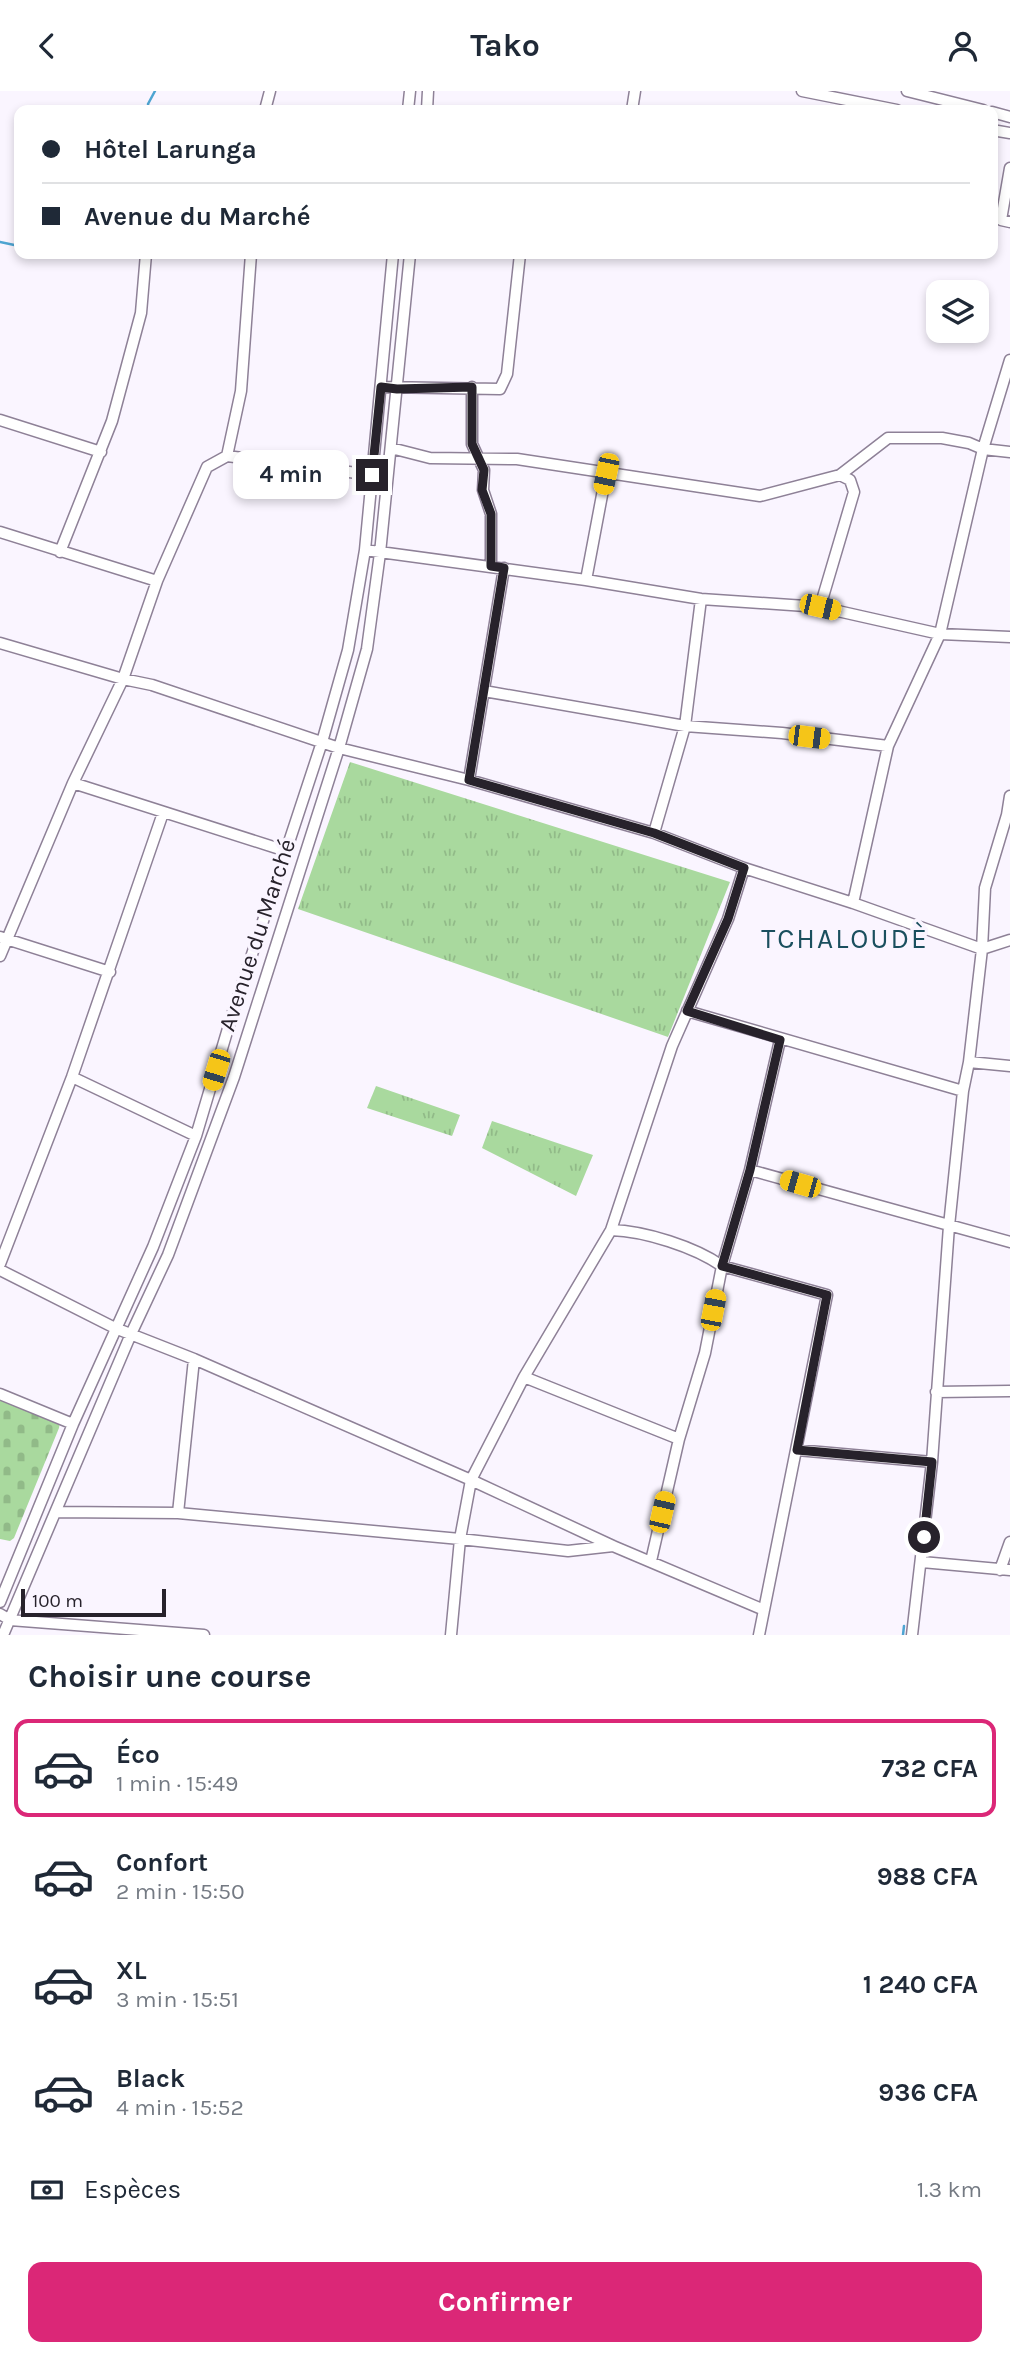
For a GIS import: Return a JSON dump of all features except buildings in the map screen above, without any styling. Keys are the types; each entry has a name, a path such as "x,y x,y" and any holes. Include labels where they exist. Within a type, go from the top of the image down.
{"street":[{"path":"802,91 872,105"},
{"path":"907,91 964,105"},
{"path":"1010,168 1001,221 1010,222"},
{"path":"60,552 112,421 141,313 146,259"},
{"path":"227,456 241,391 251,259"},
{"name":"Avenue du Marché","path":"0,1602 72,1424 153,1247 196,1136 322,742 348,650 365,550 393,259"},
{"name":"Avenue du Marché","path":"3,1635 131,1334 168,1255 234,1077 339,748 368,649 410,259"},
{"path":"381,387 500,389 507,374 519,259"},
{"path":"853,903 888,746 940,634 983,449 1010,360"},
{"path":"472,387 472,444 484,470 482,490 491,514 491,566"},
{"path":"0,420 101,452"},
{"path":"391,448 430,458 517,459 760,496 840,475 888,439 942,438 970,443 983,449 1010,452"},
{"path":"0,956 4,939 73,783 123,680 157,581 207,467 227,456 372,475"},
{"path":"586,579 606,474"},
{"path":"820,607 855,492 850,480 840,475"},
{"path":"0,532 157,581"},
{"path":"365,550 586,579 701,599 820,607 940,634 1010,637"},
{"path":"469,780 504,568"},
{"path":"654,833 685,726 701,599"},
{"path":"0,643 123,680 152,685 339,748 469,780 654,833 744,868 982,949 1010,940"},
{"path":"484,691 685,726 782,733 888,746"},
{"path":"73,783 286,851"},
{"path":"912,1635 932,1462 962,1091 969,1062 982,949 985,888 1010,796"},
{"path":"0,1264 110,972 163,813"},
{"path":"451,1635 460,1539 471,1480 524,1377 611,1230 672,1046 728,919 744,868"},
{"path":"4,939 110,972"},
{"path":"687,1011 962,1091"},
{"path":"651,1562 679,1439 705,1353 722,1266 750,1170 780,1040"},
{"path":"969,1062 1010,1066"},
{"path":"216,1070 234,1077"},
{"path":"72,1077 196,1136"},
{"path":"750,1170 1010,1242"},
{"path":"611,1230 626,1230 705,1255 722,1266 827,1295 759,1635"},
{"path":"153,1247 168,1255"},
{"path":"0,1270 115,1328 194,1359 471,1480 613,1546 764,1610"},
{"path":"178,1513 194,1359"},
{"path":"524,1377 679,1439"},
{"path":"936,1392 1010,1391"},
{"path":"0,1394 72,1424"},
{"path":"797,1450 932,1462"},
{"path":"56,1512 178,1513 568,1551 613,1546"},
{"path":"922,1562 1005,1570 1010,1542"},
{"path":"0,1614 10,1620 204,1635"}],"green space":[{"path":"350,762 730,882 668,1037 298,909"},
{"path":"376,1086 460,1115 452,1136 367,1108"},
{"path":"492,1121 593,1155 576,1196 482,1148"},
{"path":"0,1396 60,1421 14,1538 10,1541 0,1539"}],"waterway":[{"path":"148,105 155,91"},
{"path":"0,242 14,245"},
{"path":"903,1635 904,1626"}],"district":[{"name":"TCHALOUDÈ","path":"845,938"}],"route":[{"path":"372,475 381,387 472,387 472,444 484,470 482,490 491,514 491,566 504,568 469,780 654,833 744,868 728,919 687,1011 780,1040 750,1170 722,1266 827,1295 797,1450 932,1462 924,1537"}]}
